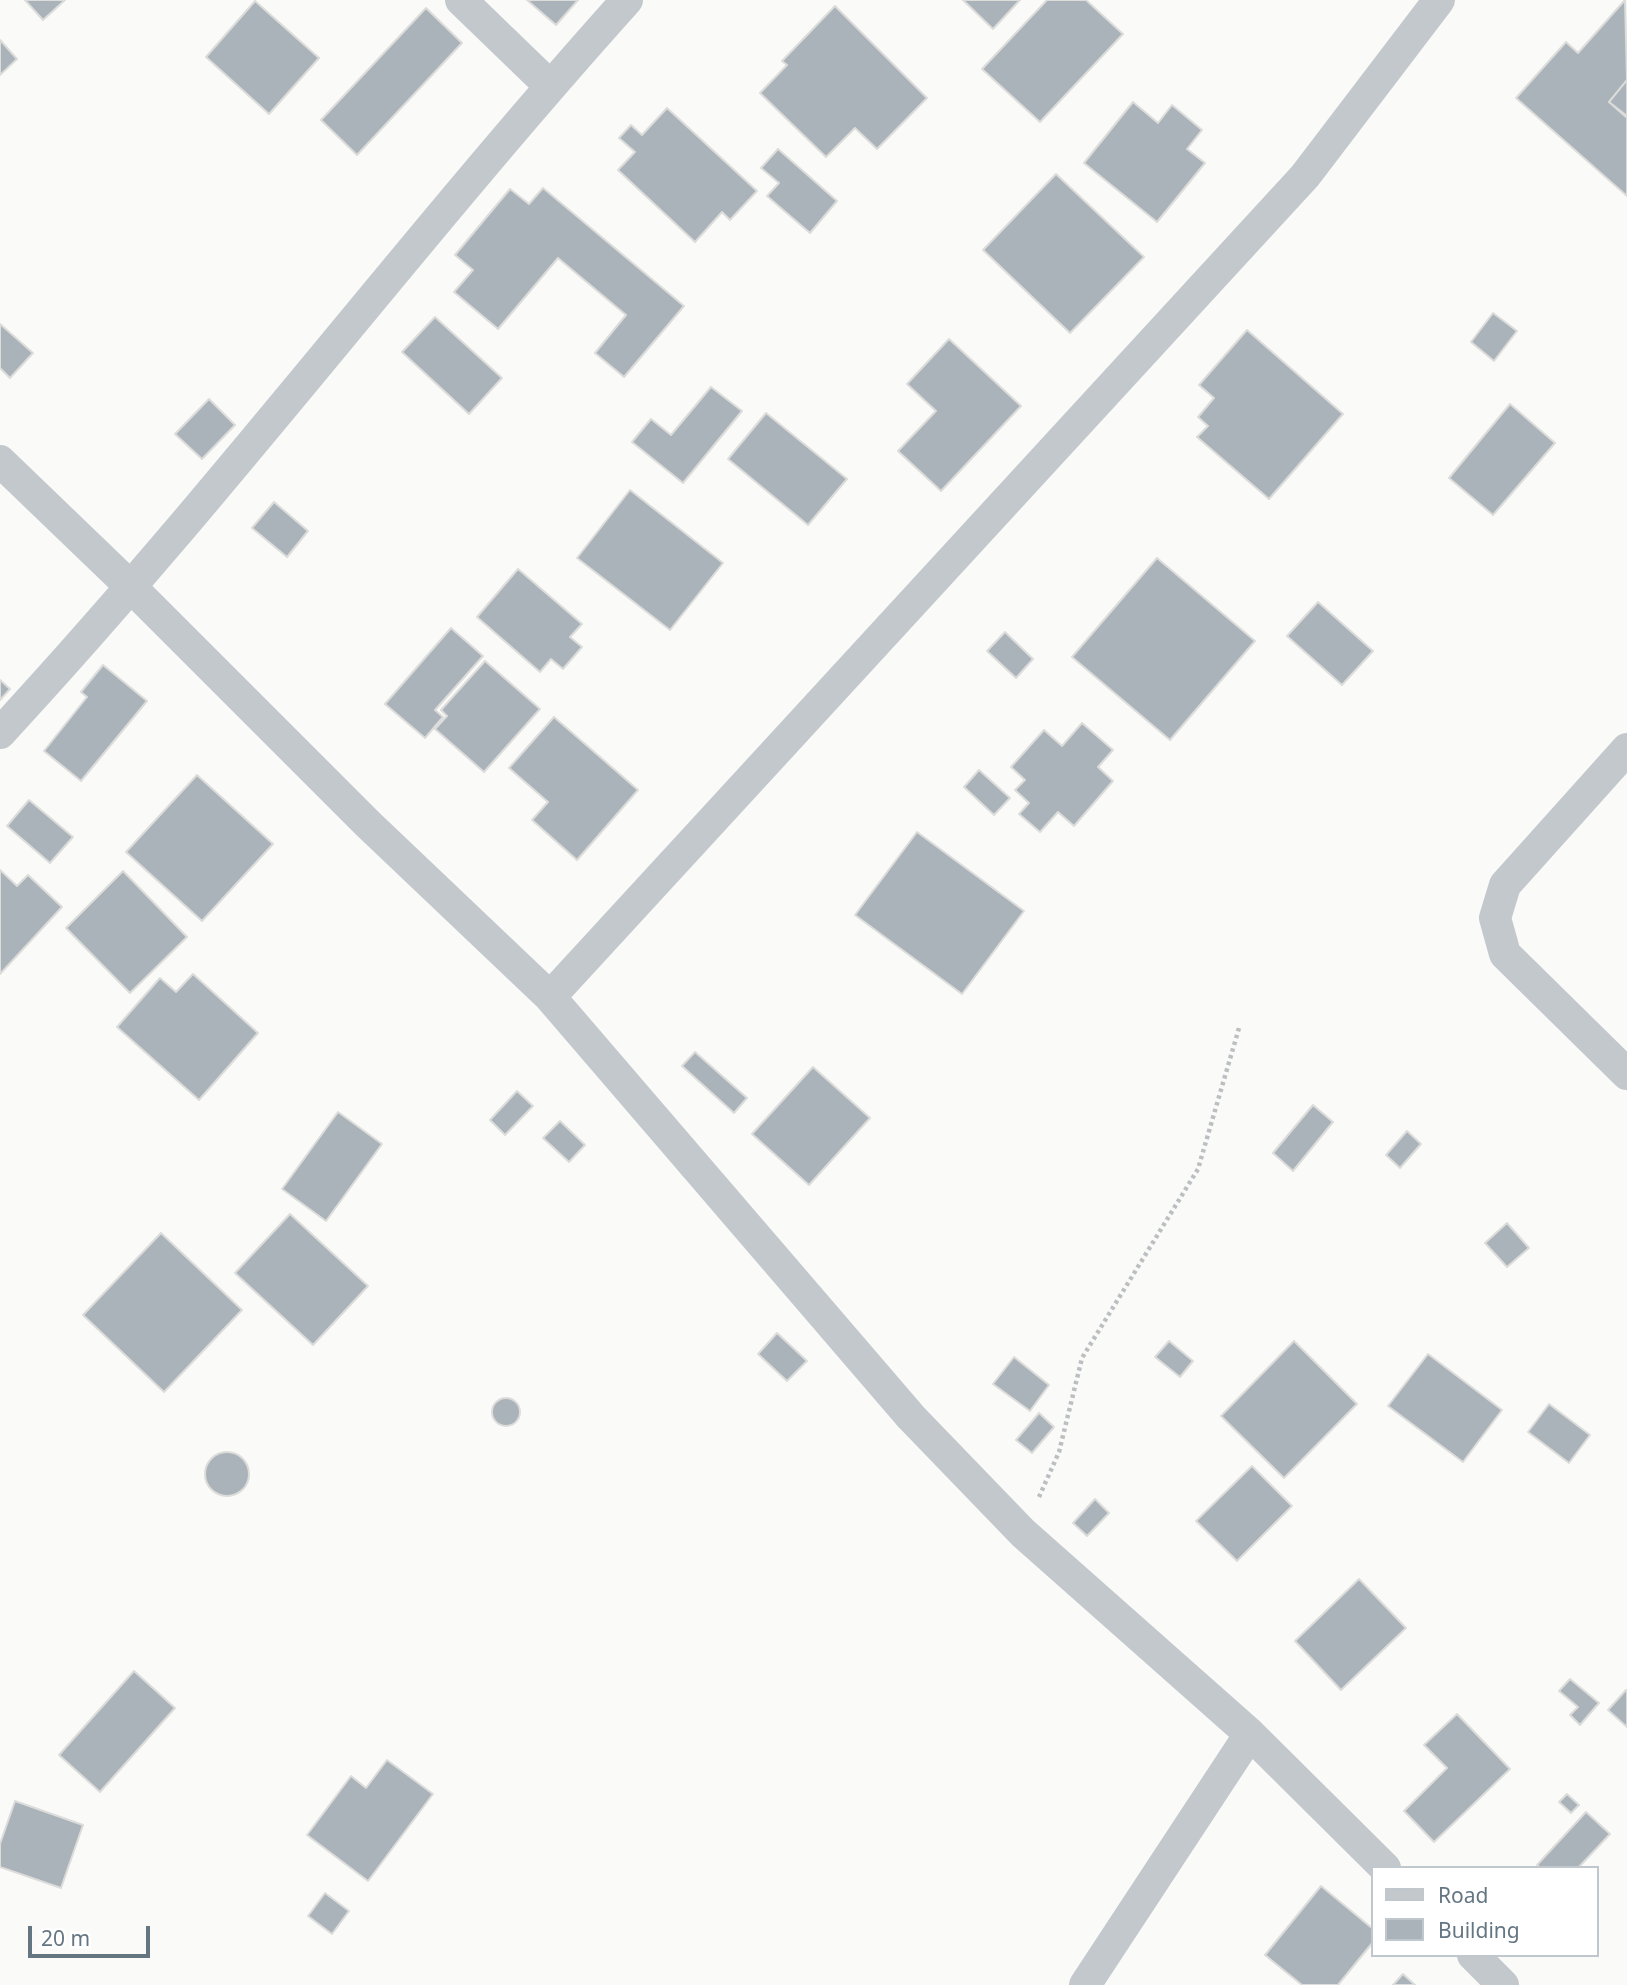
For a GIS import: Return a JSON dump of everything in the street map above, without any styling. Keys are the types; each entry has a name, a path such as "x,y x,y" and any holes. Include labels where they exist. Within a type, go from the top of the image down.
{"street":[{"path":"461,0 550,86"},
{"path":"0,733 132,588 550,86 627,0"},
{"path":"550,997 1305,176 1439,0"},
{"path":"0,461 132,588 368,824 550,997 911,1417 1023,1533 1250,1734 1383,1866"},
{"path":"1627,749 1505,885 1495,918 1505,954 1627,1074"},
{"path":"1085,1985 1250,1734"},
{"path":"1476,1957 1503,1985"}],"path":[{"path":"1023,1533 1059,1452 1082,1358 1198,1169 1239,1028"}],"building":[{"path":"25,0 65,0 43,20"},
{"path":"527,0 578,0 556,25"},
{"path":"963,0 1020,0 993,29"},
{"path":"1047,0 1086,0 1123,34 1040,122 982,69"},
{"path":"1625,0 1627,80 1609,102 1627,116 1627,196 1516,98 1566,42 1578,53"},
{"path":"255,1 319,58 269,114 206,57"},
{"path":"835,6 927,98 877,149 855,128 826,157 760,93 787,65 782,61"},
{"path":"426,8 462,43 357,155 321,120"},
{"path":"0,40 17,59 0,75"},
{"path":"1627,80 1627,116 1626,117 1609,102"},
{"path":"1133,102 1158,123 1172,105 1202,130 1187,149 1205,163 1157,222 1084,163"},
{"path":"667,108 757,191 730,220 722,212 695,242 618,170 635,152 619,138 631,125 642,135"},
{"path":"778,149 837,201 810,233 767,196 779,183 761,168"},
{"path":"1056,174 1144,257 1070,333 983,250"},
{"path":"543,188 684,306 624,377 595,353 626,315 558,258 498,329 454,292 473,270 455,255 510,189 529,204"},
{"path":"1493,313 1517,331 1494,361 1471,342"},
{"path":"435,317 502,378 469,414 402,352"},
{"path":"0,324 33,353 10,378 0,368"},
{"path":"1247,330 1343,414 1269,499 1197,437 1208,426 1198,417 1214,398 1199,385"},
{"path":"949,339 1021,406 941,491 898,451 936,411 907,384"},
{"path":"711,387 742,411 683,483 632,442 651,419 671,435"},
{"path":"209,399 235,425 202,459 175,434"},
{"path":"1510,404 1555,443 1493,515 1449,478"},
{"path":"766,413 847,479 808,525 728,459"},
{"path":"630,490 723,563 670,630 577,558"},
{"path":"274,502 308,531 287,557 252,528"},
{"path":"1157,558 1255,641 1170,740 1072,657"},
{"path":"518,569 582,624 570,637 582,647 563,669 551,659 540,672 477,617"},
{"path":"1318,602 1373,651 1342,685 1287,636"},
{"path":"451,628 483,656 435,710 443,717 425,738 385,704"},
{"path":"1005,632 1033,659 1016,678 987,651"},
{"path":"485,661 540,709 484,772 435,729 447,716 441,710"},
{"path":"103,665 147,701 81,781 44,751 87,697 81,692"},
{"path":"0,680 10,689 0,700"},
{"path":"554,717 638,790 577,860 532,820 548,802 509,768"},
{"path":"1082,723 1113,750 1098,767 1113,781 1074,826 1058,812 1040,832 1019,814 1029,803 1015,790 1025,780 1011,767 1044,730 1062,746"},
{"path":"979,770 1010,798 994,815 964,787"},
{"path":"197,775 273,844 202,921 126,852"},
{"path":"29,800 73,837 50,863 7,826"},
{"path":"917,832 1024,911 962,994 855,915"},
{"path":"0,870 17,886 28,875 62,907 0,974"},
{"path":"123,871 187,937 130,993 66,928"},
{"path":"193,974 258,1033 199,1100 117,1027 160,978 176,992"},
{"path":"695,1052 747,1098 734,1113 682,1066"},
{"path":"813,1067 870,1118 809,1185 752,1134"},
{"path":"517,1091 533,1106 505,1135 490,1120"},
{"path":"1313,1105 1333,1122 1293,1171 1273,1153"},
{"path":"338,1112 382,1144 326,1221 282,1189"},
{"path":"560,1121 585,1145 569,1162 543,1138"},
{"path":"1407,1131 1421,1144 1400,1168 1386,1155"},
{"path":"290,1214 368,1286 313,1345 235,1273"},
{"path":"1507,1223 1529,1248 1507,1267 1485,1243"},
{"path":"161,1233 242,1310 164,1392 83,1315"},
{"path":"777,1333 807,1361 787,1381 758,1354"},
{"path":"1169,1341 1193,1361 1180,1377 1155,1357"},
{"path":"1294,1341 1357,1404 1284,1478 1221,1416"},
{"path":"1428,1354 1502,1410 1463,1462 1388,1406"},
{"path":"1014,1357 1049,1385 1030,1411 993,1384"},
{"path":"506,1398 516,1402 520,1412 516,1422 506,1426 496,1422 492,1412 496,1402"},
{"path":"1549,1404 1590,1435 1569,1463 1528,1432"},
{"path":"1039,1413 1054,1427 1032,1453 1016,1440"},
{"path":"227,1452 243,1458 249,1474 243,1490 227,1496 211,1490 205,1474 211,1458"},
{"path":"1252,1466 1292,1506 1237,1561 1196,1521"},
{"path":"1095,1499 1109,1513 1087,1536 1073,1523"},
{"path":"1359,1579 1406,1628 1341,1690 1295,1641"},
{"path":"134,1671 175,1708 100,1792 59,1755"},
{"path":"1570,1679 1599,1703 1580,1725 1570,1715 1578,1707 1559,1691"},
{"path":"1627,1691 1627,1727 1608,1710"},
{"path":"1457,1714 1510,1769 1434,1842 1404,1811 1447,1768 1424,1745"},
{"path":"387,1760 433,1794 368,1881 307,1835 351,1776 366,1788"},
{"path":"1567,1794 1579,1805 1571,1813 1559,1802"},
{"path":"15,1801 83,1825 61,1888 0,1867 0,1844"},
{"path":"1586,1812 1610,1834 1580,1866 1537,1865"},
{"path":"1321,1886 1372,1928 1372,1943 1338,1985 1302,1985 1265,1955"},
{"path":"325,1893 349,1911 332,1934 308,1916"},
{"path":"1403,1974 1415,1985 1393,1985"}]}
